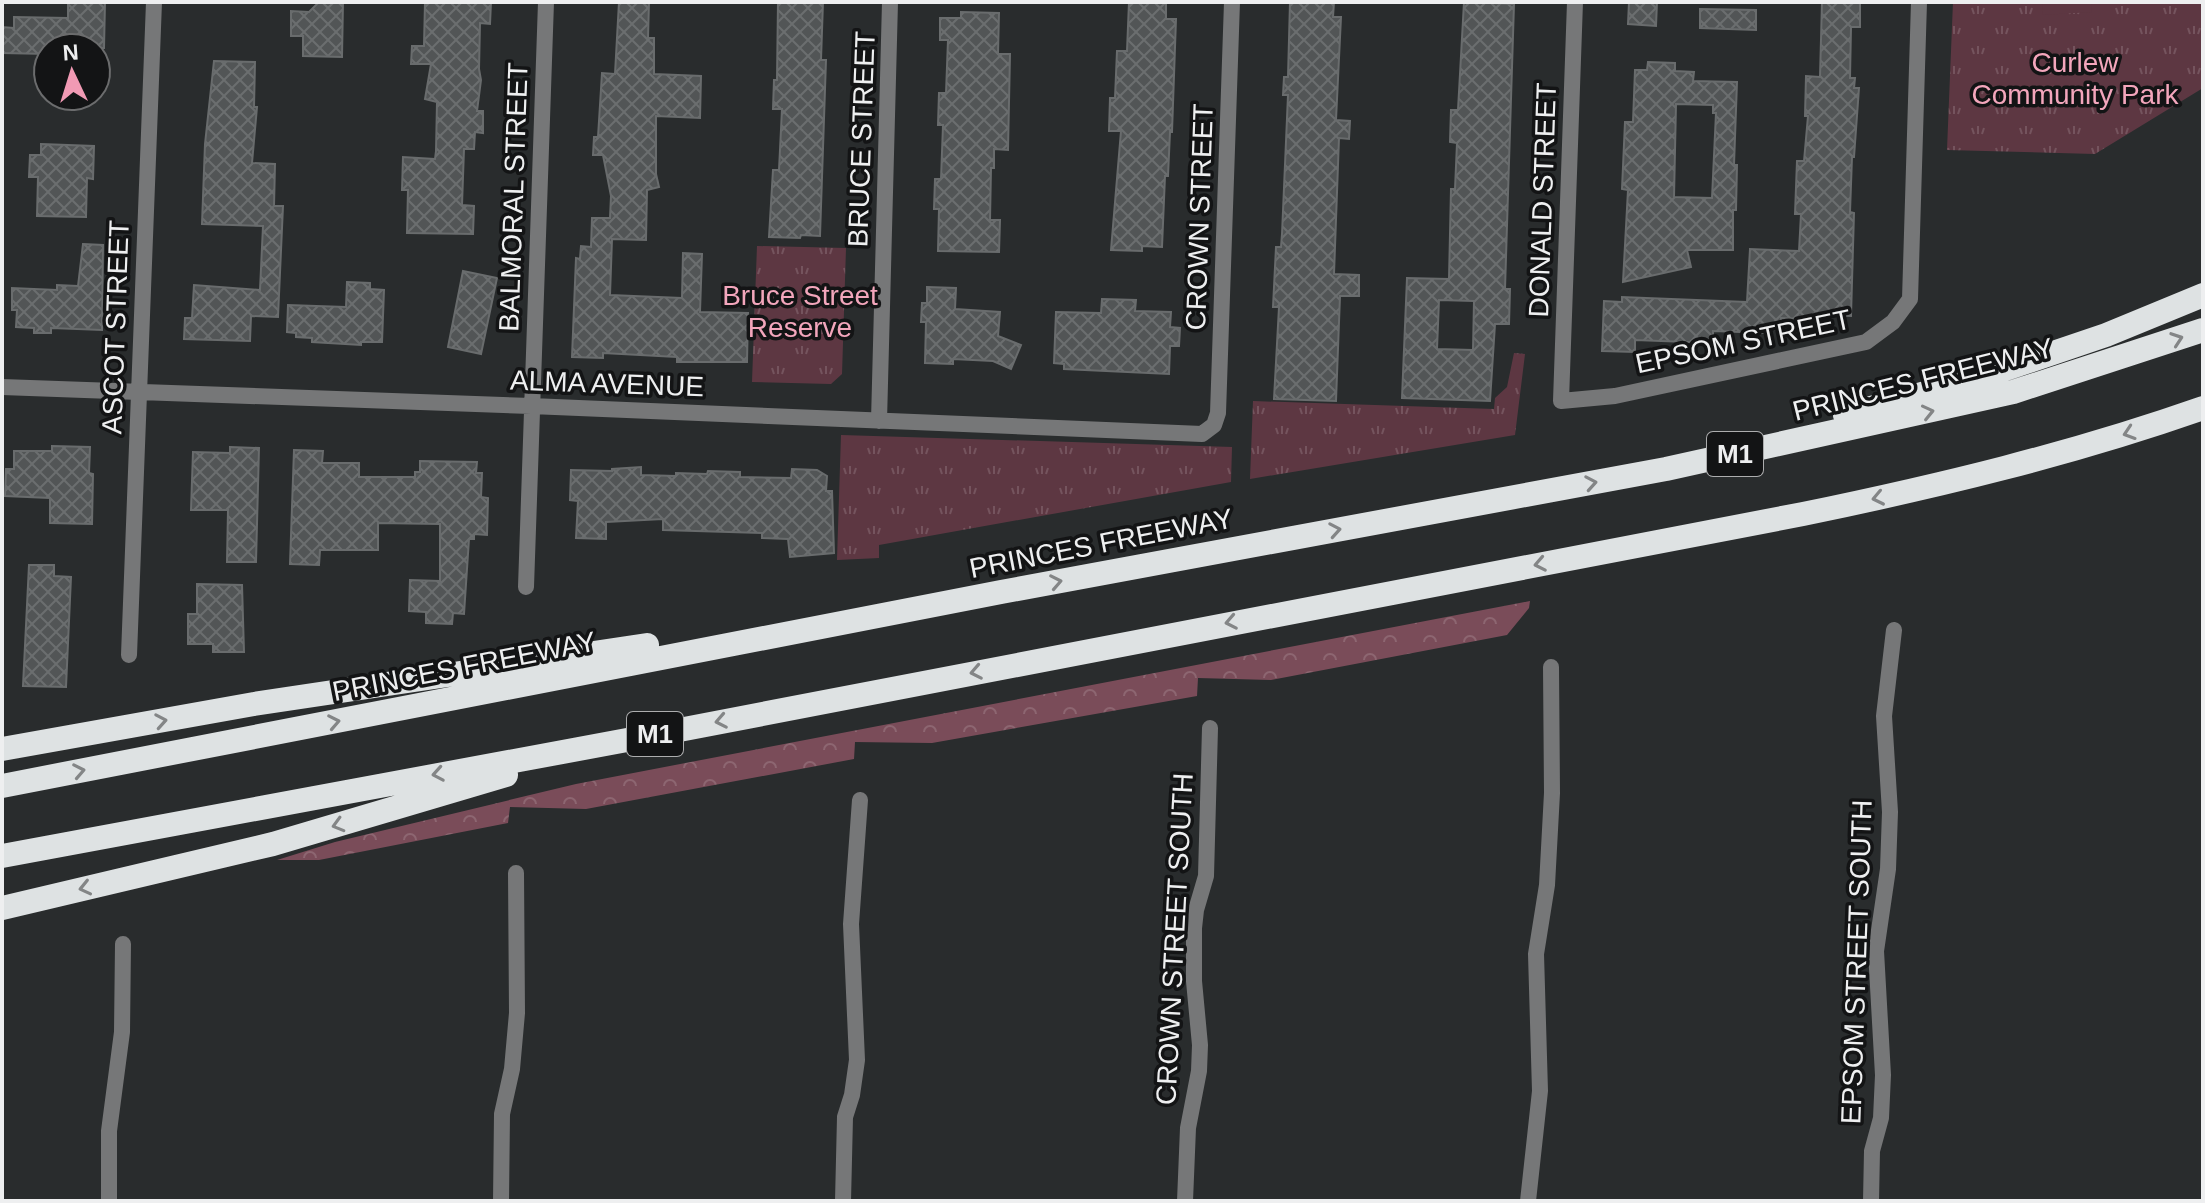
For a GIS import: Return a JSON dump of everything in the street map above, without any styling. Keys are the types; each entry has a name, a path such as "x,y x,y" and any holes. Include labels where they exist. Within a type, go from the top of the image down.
{"highway":[{"path":"1666,469 1976,379 2106,335 2203,295"},
{"name":"PRINCES FREEWAY","path":"2,786 1001,592 1666,469 2013,392 2203,330"},
{"name":"M1","path":"2,856 627,740 1894,495 2035,461 2203,408"},
{"path":"2,749 254,704 1001,592"},
{"path":"2,908 273,844 627,740"}],"street":[{"name":"ASCOT STREET","path":"129,655 154,2"},
{"name":"BALMORAL STREET","path":"526,587 546,2"},
{"name":"BRUCE STREET","path":"879,421 890,2"},
{"name":"CROWN STREET","path":"1209,431 1218,413 1232,2"},
{"name":"DONALD STREET","path":"1561,401 1575,2"},
{"name":"EPSOM STREET","path":"1561,401 1615,396 1866,342 1893,322 1910,299 1919,2"},
{"name":"ALMA AVENUE","path":"2,387 1191,435 1209,431"},
{"name":"EPSOM STREET SOUTH","path":"1871,1201 1872,1151 1881,1118 1883,1075 1876,951 1888,869 1890,812 1884,716 1894,630"},
{"path":"1528,1201 1540,1091 1536,954 1547,885 1552,807 1551,667"},
{"name":"CROWN STREET SOUTH","path":"1185,1201 1188,1128 1199,1071 1194,928 1206,876 1210,728"},
{"path":"843,1201 845,1117 857,1060 851,924 860,800"},
{"path":"501,1201 502,1114 512,1069 517,1013 516,873"},
{"path":"109,1201 109,1131 122,1032 123,944"}],"green space":[{"name":"Curlew Community Park","path":"1953,2 2203,2 2203,88 2095,154 1947,150"},
{"path":"2042,2 2091,2 2092,12 2043,15"},
{"name":"Bruce Street Reserve","path":"757,246 846,248 842,374 831,384 752,382"},
{"path":"1514,353 1525,354 1515,435 1250,479 1253,401 1494,409 1495,398 1507,387"},
{"path":"841,435 1232,447 1231,482 879,545 879,558 837,560"},
{"path":"1530,601 1529,608 1507,635 1271,680 1198,678 1197,696 932,743 855,742 854,759 586,809 510,807 508,823 319,860 277,860 335,842 576,784"}],"building":[{"path":"68,2 105,2 104,32 32,32 32,54 2,53 2,27 14,28 14,17 68,18"},
{"path":"319,2 343,2 342,57 303,56 303,36 291,36 291,11 309,12"},
{"path":"425,2 491,2 490,24 480,23 481,80 477,111 483,111 483,133 475,132 474,149 464,149 462,205 474,206 473,234 407,233 408,190 402,190 403,157 435,159 436,151 437,102 425,99 431,64 411,64 412,46 424,46"},
{"path":"619,2 649,2 648,38 654,38 654,74 701,76 700,118 656,116 656,174 659,187 647,190 646,240 612,239 610,295 682,298 683,253 702,254 700,312 748,313 747,362 677,362 677,357 603,353 603,358 572,357 576,258 580,259 581,246 591,247 592,218 610,218 611,196 603,155 593,155 594,137 598,137 602,73 615,74"},
{"path":"778,2 823,2 821,60 826,60 820,236 769,237 773,170 779,170 782,109 773,109 774,80 777,80"},
{"path":"1129,2 1166,2 1166,19 1176,19 1172,132 1168,176 1165,176 1162,247 1142,246 1142,251 1111,250 1121,131 1109,131 1110,98 1115,98 1117,51 1127,51"},
{"path":"1290,2 1334,2 1333,17 1341,17 1336,120 1350,121 1349,139 1339,138 1334,274 1359,275 1359,296 1340,296 1336,401 1274,399 1279,307 1273,307 1276,247 1281,247 1282,234 1288,95 1283,95 1284,77 1288,77"},
{"path":"1464,2 1514,4 1505,289 1510,289 1509,324 1495,324 1490,401 1402,398 1407,278 1449,279 1451,189 1455,189 1457,143 1450,142 1451,110 1458,110","holes":["1439,300 1474,301 1473,350 1437,349"]},
{"path":"1629,2 1657,2 1656,26 1628,24"},
{"path":"1822,2 1860,2 1860,27 1851,27 1850,78 1855,78 1854,88 1859,88 1850,212 1854,213 1851,316 1832,315 1831,320 1781,318 1781,330 1768,329 1768,333 1713,331 1713,343 1635,340 1635,352 1602,351 1604,301 1622,302 1622,297 1747,302 1750,249 1799,251 1801,214 1795,214 1797,161 1804,161 1808,116 1805,116 1806,76 1820,77"},
{"path":"1700,9 1756,10 1756,30 1700,28"},
{"path":"961,12 999,13 998,54 1010,54 1008,150 994,149 994,168 991,168 990,220 1000,220 999,252 938,251 939,209 934,209 935,179 941,179 943,125 938,125 939,93 946,93 948,40 940,40 940,18 961,18"},
{"path":"214,61 255,62 254,107 257,107 252,163 275,164 274,206 283,206 278,317 251,316 250,341 184,339 185,318 192,318 194,285 260,290 263,226 202,224 205,144"},
{"path":"1648,62 1675,63 1675,71 1694,72 1693,81 1737,82 1733,250 1687,250 1691,267 1623,282 1628,190 1622,189 1625,122 1633,122 1635,70 1647,70","holes":["1676,104 1713,105 1713,113 1716,113 1712,198 1674,197"]},
{"path":"41,144 94,146 93,179 87,178 86,217 37,216 38,177 29,177 30,155 41,155"},
{"path":"83,244 103,245 102,330 51,328 51,333 34,333 34,328 16,327 17,310 12,310 12,288 57,290 57,285 78,286"},
{"path":"463,271 497,278 481,354 448,347"},
{"path":"347,282 370,283 370,289 384,290 382,342 361,342 361,345 312,342 312,338 296,337 296,333 287,332 288,305 346,307"},
{"path":"927,287 956,288 955,309 1000,312 998,336 1021,345 1011,369 993,361 953,359 953,364 925,363 926,322 921,322 922,303 927,303"},
{"path":"1102,299 1136,300 1135,311 1171,312 1170,327 1180,328 1179,346 1170,346 1169,374 1064,369 1064,364 1054,363 1056,312 1101,313"},
{"path":"52,446 90,447 92,524 50,523 50,498 5,496 6,469 14,469 14,451 52,451"},
{"path":"230,447 259,448 256,562 227,562 228,510 191,510 193,452 230,453"},
{"path":"294,450 323,451 322,463 359,463 359,477 415,477 415,472 420,472 420,461 477,462 476,473 482,473 481,497 488,498 487,535 474,534 474,539 469,539 464,614 453,613 452,624 426,623 426,612 409,611 410,580 440,581 440,524 378,523 378,550 320,550 319,565 290,564"},
{"path":"641,467 641,475 676,476 676,473 707,474 708,471 740,472 740,477 791,478 792,469 817,470 827,476 826,491 832,491 834,553 790,557 788,539 762,538 762,533 663,530 663,519 606,522 606,539 576,538 578,501 570,500 571,470 612,471"},
{"path":"29,565 54,565 54,576 71,577 66,687 23,686"},
{"path":"197,584 242,585 244,652 213,652 213,644 188,644 188,614 197,614"}]}
